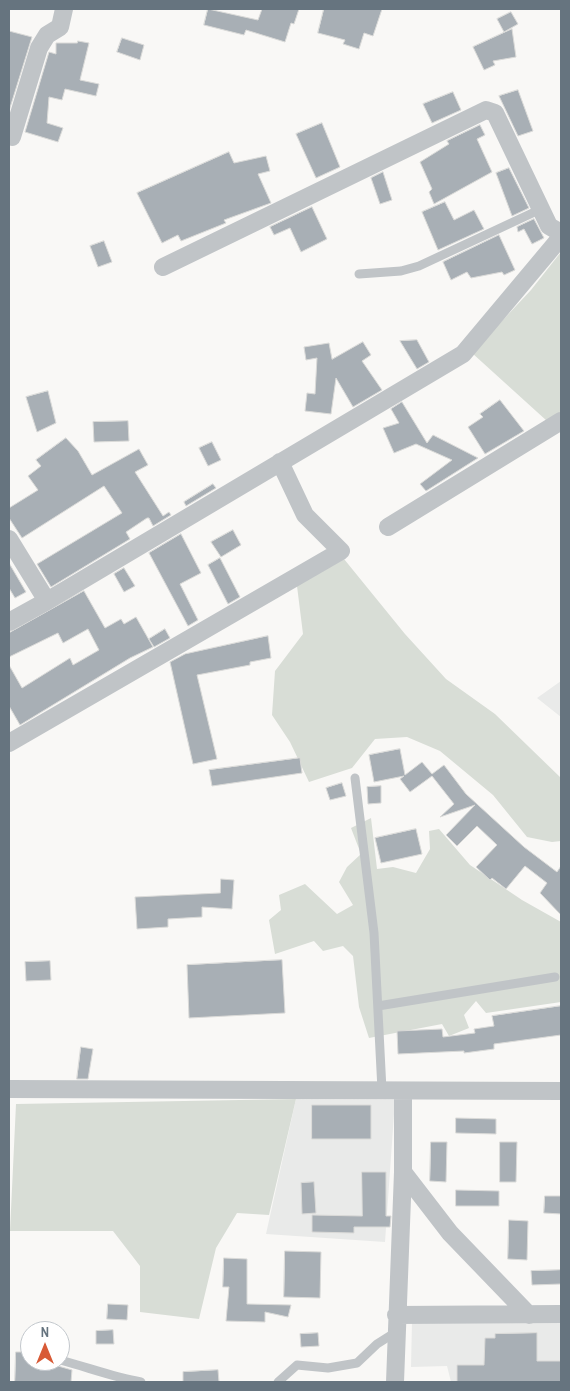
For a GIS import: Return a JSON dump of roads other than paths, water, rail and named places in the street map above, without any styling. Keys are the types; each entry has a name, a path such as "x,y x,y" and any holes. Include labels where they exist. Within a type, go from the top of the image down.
{"street":[{"path":"12,137 39,48 47,35 60,27 64,9"},
{"path":"163,267 486,110 495,113 549,226 561,233"},
{"path":"9,622 463,354 561,237"},
{"path":"388,527 561,421"},
{"path":"9,743 341,551 305,515 280,462"},
{"path":"9,538 47,601"},
{"path":"9,1089 561,1091"},
{"path":"395,1382 403,1172 403,1090"},
{"path":"403,1172 450,1233 529,1315"},
{"path":"396,1324 561,1314"}],"lane":[{"path":"359,274 401,271 419,266 541,208"},
{"path":"355,778 374,933 382,1090"},
{"path":"378,1006 556,977"},
{"path":"278,1382 298,1365 328,1368 357,1363 396,1324"},
{"path":"70,1362 112,1376 141,1382"}]}
